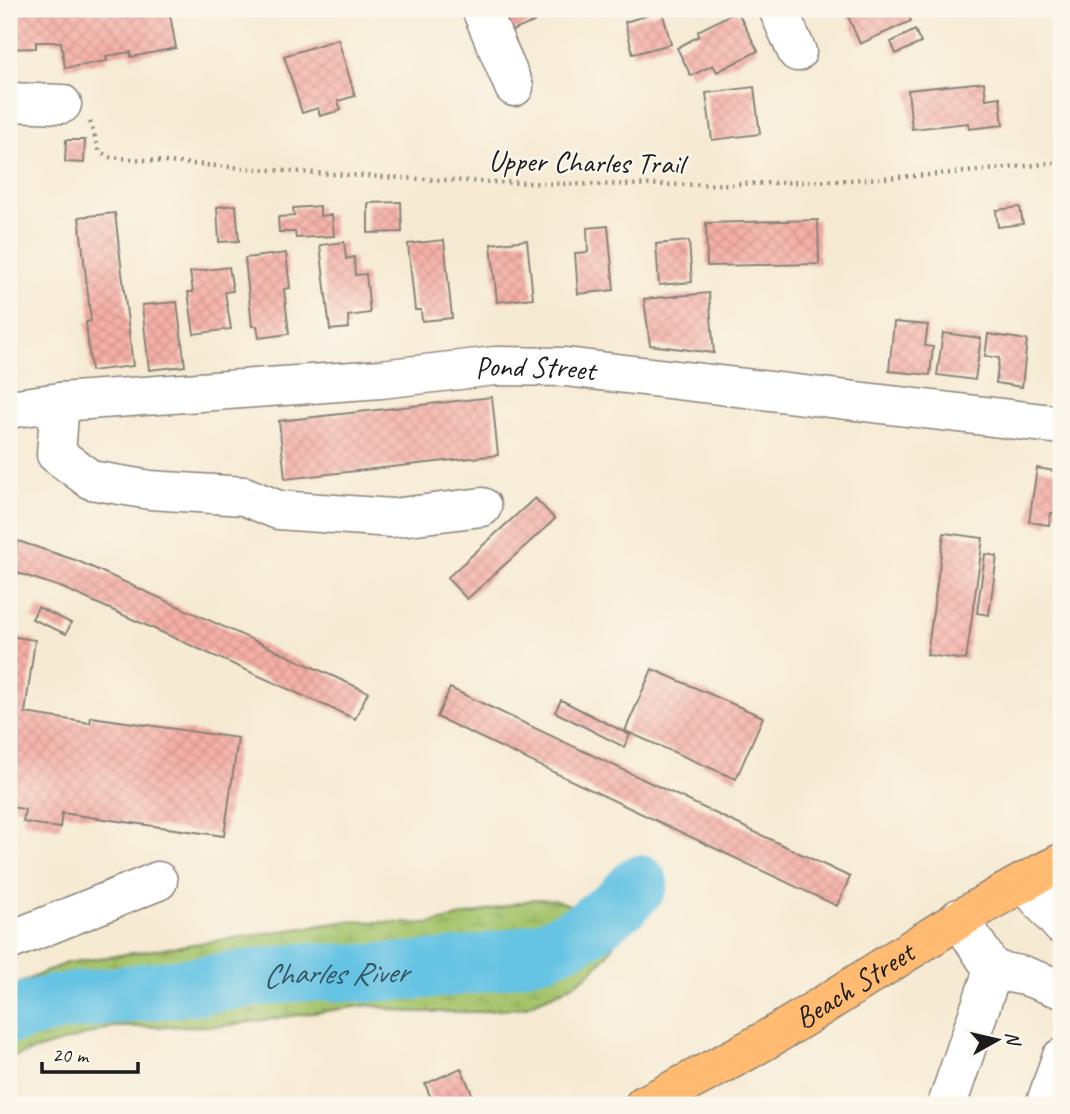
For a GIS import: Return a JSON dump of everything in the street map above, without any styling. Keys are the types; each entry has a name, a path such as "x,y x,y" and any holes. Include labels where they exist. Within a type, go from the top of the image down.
{"main road":[{"name":"Beach Street","path":"644,1105 782,1031 959,918 1061,863"}],"street":[{"path":"481,9 514,87"},
{"path":"778,9 797,51"},
{"path":"9,102 62,104"},
{"name":"Pond Street","path":"9,409 60,402 381,379 495,366 565,367 1061,425"},
{"path":"60,402 56,454 91,481 150,490 244,496 278,510 392,518 482,507"},
{"path":"9,942 158,881"},
{"path":"1024,882 1061,925"},
{"path":"959,918 993,971 1025,976 1061,989"},
{"path":"947,1105 993,971"},
{"path":"1045,1105 1061,1058"}],"path":[{"name":"Upper Charles Trail","path":"110,157 406,178 647,185 879,178 1061,162"}],"green space":[{"path":"535,899 554,900 570,905 591,920 620,924 615,942 607,956 586,977 524,1007 477,1012 408,1012 368,1005 223,1026 113,1027 9,1058 9,988 66,963 349,921 429,924"}],"building":[{"path":"9,9 169,9 176,48 131,57 131,52 106,56 107,61 65,68 61,42 36,42 36,48 9,49"},
{"path":"491,9 529,9 534,22 502,35"},
{"path":"845,9 906,9 911,21 860,44"},
{"path":"662,11 671,44 633,54 625,22"},
{"path":"737,11 758,51 717,72 713,65 691,76 677,48 699,36 698,31"},
{"path":"915,30 921,43 896,54 891,42"},
{"path":"338,39 355,96 338,101 341,110 320,116 318,108 302,113 284,56"},
{"path":"984,82 986,99 1000,97 1003,125 969,129 968,123 912,129 908,90"},
{"path":"754,87 760,134 712,140 706,93"},
{"path":"66,140 85,140 84,163 65,162"},
{"path":"401,202 402,232 368,233 368,203"},
{"path":"236,205 239,241 219,242 217,207"},
{"path":"320,206 320,216 332,215 334,236 296,238 295,232 279,232 278,217 294,216 293,208"},
{"path":"1020,207 1023,224 998,227 996,210"},
{"path":"115,213 133,366 91,371 86,322 91,321 79,217"},
{"path":"818,220 819,264 707,266 706,223"},
{"path":"608,226 614,290 578,294 575,253 588,252 587,228"},
{"path":"444,240 452,318 422,321 421,310 415,310 408,244"},
{"path":"527,240 533,298 497,302 491,244"},
{"path":"689,241 692,282 659,285 656,244"},
{"path":"344,242 346,259 354,257 355,275 366,274 370,313 348,316 349,328 330,330 320,245"},
{"path":"286,253 290,288 284,289 289,334 259,338 257,326 252,326 245,258"},
{"path":"229,267 233,291 225,292 231,329 194,334 188,292 193,292 190,272"},
{"path":"709,293 714,353 650,345 644,299"},
{"path":"177,302 185,366 149,370 142,305"},
{"path":"894,322 928,325 925,346 933,347 930,375 889,371"},
{"path":"943,333 981,338 975,380 937,375"},
{"path":"988,334 1027,340 1022,387 996,383 999,358 985,356"},
{"path":"492,397 498,455 285,479 279,421"},
{"path":"1037,468 1061,472 1061,514 1051,513 1049,525 1029,522"},
{"path":"535,498 555,519 467,599 447,578"},
{"path":"944,533 983,538 966,660 927,655"},
{"path":"18,541 78,561 368,692 355,719 63,588 9,570"},
{"path":"985,554 997,556 989,615 977,613"},
{"path":"38,607 71,623 66,634 32,619"},
{"path":"9,636 35,640 25,713 90,723 91,717 238,738 224,836 62,813 60,828 23,822 25,809 9,807"},
{"path":"652,669 763,717 736,779 625,731"},
{"path":"450,688 850,877 837,906 437,717"},
{"path":"561,700 630,735 624,747 555,712"},
{"path":"461,1068 473,1096 453,1105 434,1105 425,1084"}],"waterway":[{"name":"Charles River","path":"9,1015 57,1003 302,972 368,973 440,969 514,957 545,949 586,929 621,903 639,884"}]}
